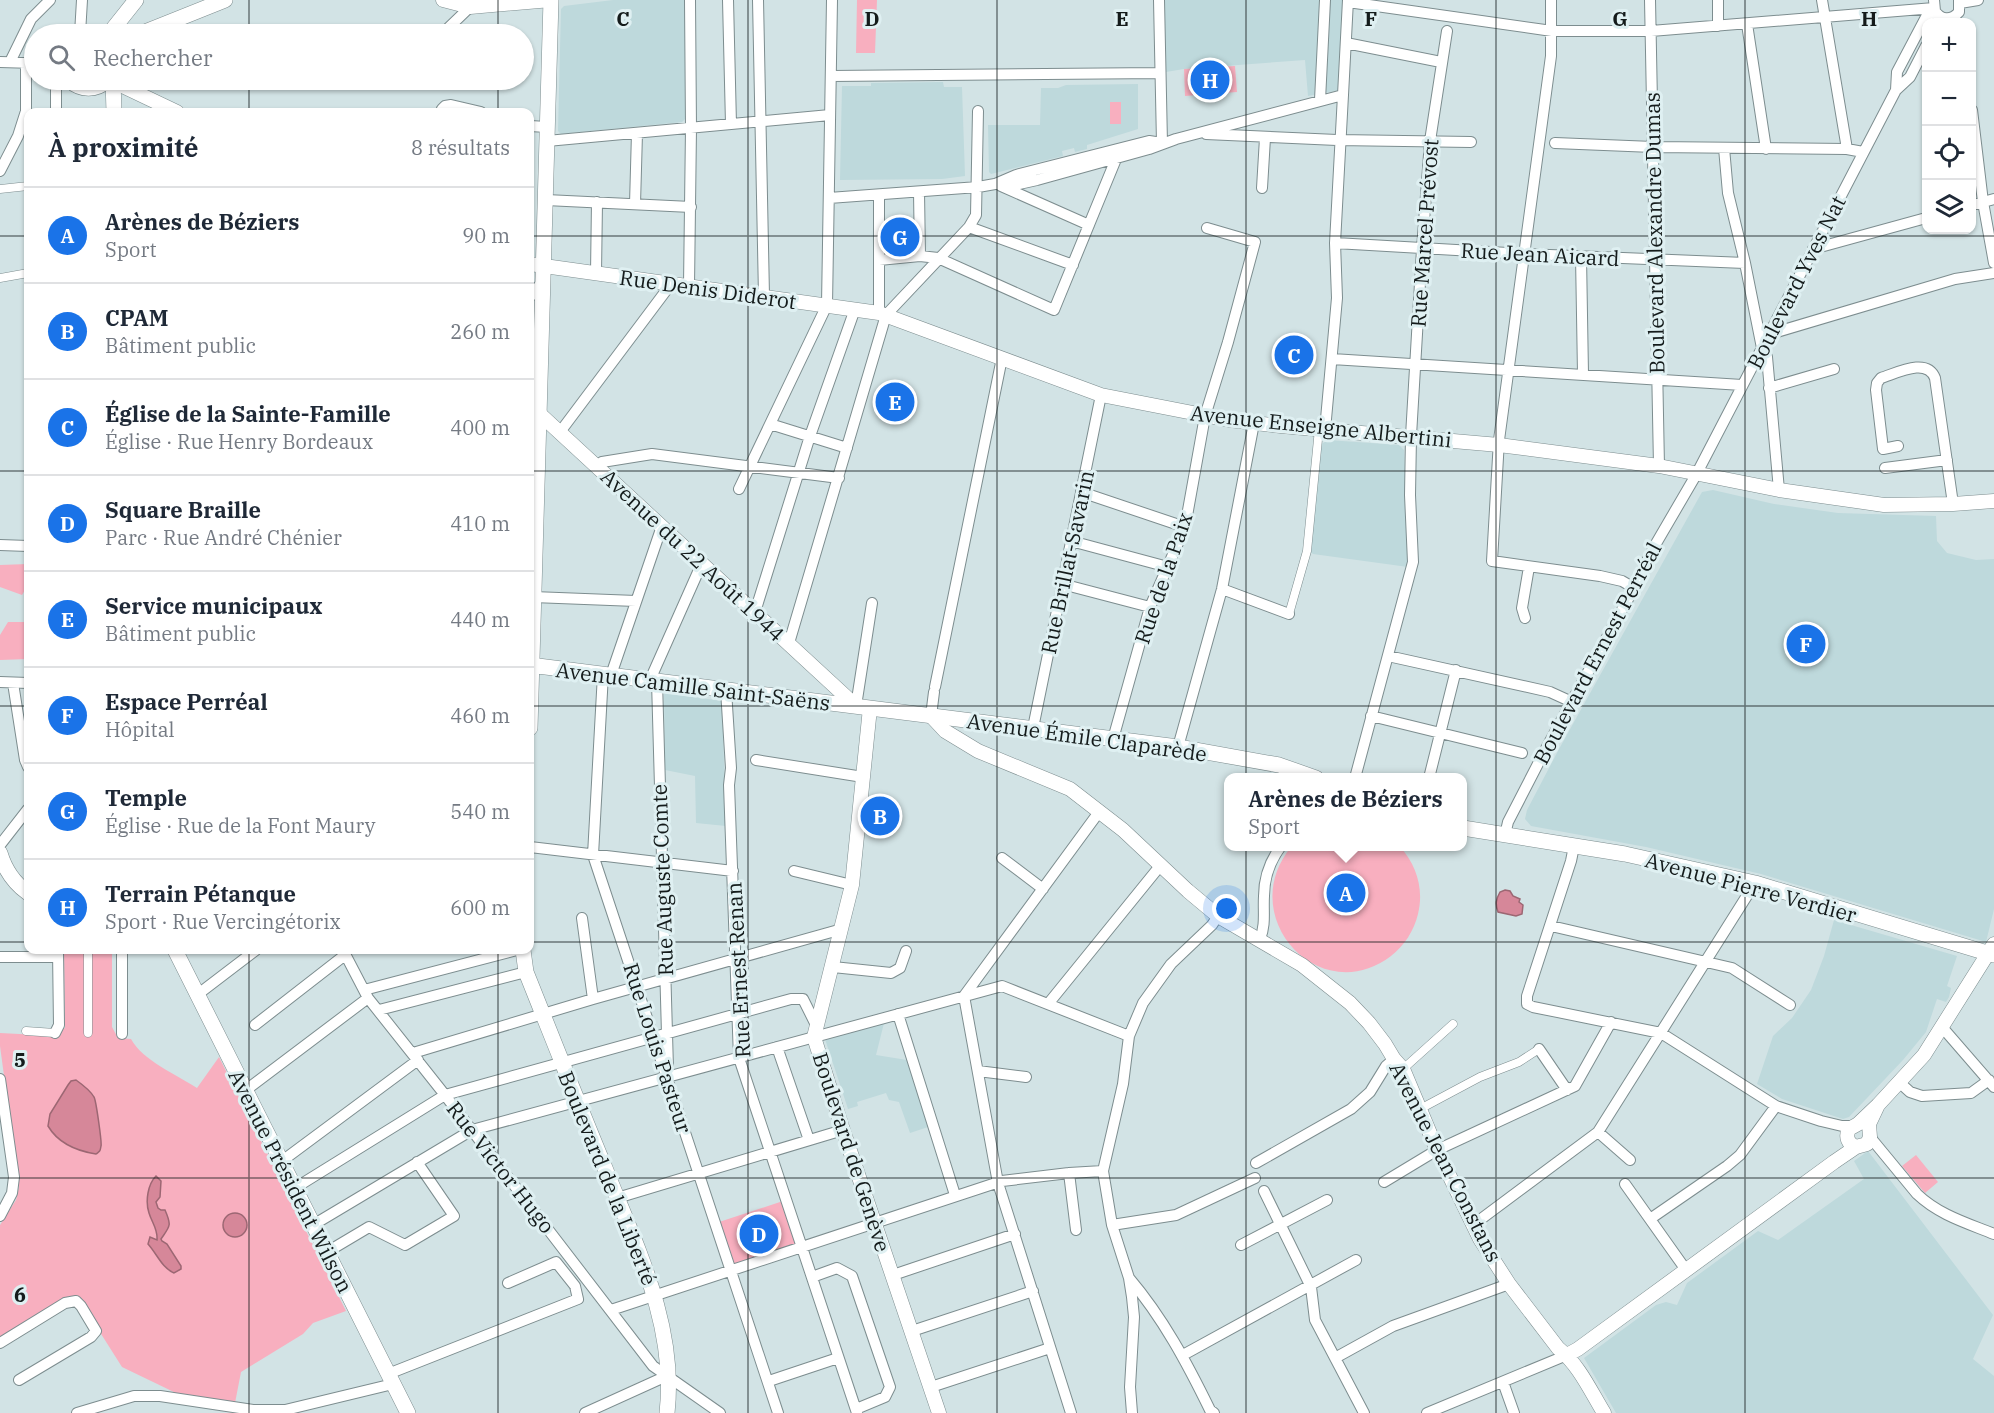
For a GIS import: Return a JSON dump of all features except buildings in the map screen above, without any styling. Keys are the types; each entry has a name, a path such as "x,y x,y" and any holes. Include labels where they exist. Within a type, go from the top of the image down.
{"main road":[{"path":"117,24 136,0"},
{"path":"165,24 225,0"},
{"path":"534,410 542,332 539,270 546,200 551,0"},
{"path":"97,90 109,97 114,108"},
{"path":"113,90 114,108"},
{"name":"Avenue Camille Saint-Saëns","path":"534,666 863,707"},
{"name":"Avenue Émile Claparède","path":"863,707 1178,747 1279,765 1304,773"},
{"path":"1467,829 1505,835"},
{"name":"Avenue Pierre Verdier","path":"1505,835 1625,854 1755,883 1992,951"},
{"path":"0,854 9,874 24,890"},
{"name":"Avenue Président Wilson","path":"179,954 197,994 408,1413"},
{"name":"Boulevard de la Liberté","path":"524,954 526,972 542,1014 655,1295 665,1340 669,1377 667,1413"}],"street":[{"path":"28,24 50,0"},
{"path":"81,24 82,0"},
{"path":"443,0 470,7 551,0"},
{"path":"689,286 690,0"},
{"path":"728,0 731,124"},
{"path":"758,0 764,296"},
{"path":"739,489 827,305 832,0"},
{"path":"1159,0 1162,143"},
{"path":"1320,100 1325,0"},
{"path":"1551,0 1551,56 1499,445 1492,561 1600,576 1622,581 1634,588"},
{"name":"Boulevard Alexandre Dumas","path":"1650,0 1659,466"},
{"path":"1718,0 1718,26"},
{"path":"1822,0 1847,149"},
{"path":"1957,18 1960,1 1978,0"},
{"path":"1222,588 1289,614 1307,551 1332,359 1337,298 1335,243 1348,1 1552,32 1651,31 1825,16 1936,12"},
{"path":"452,24 470,7"},
{"name":"Boulevard Yves Nat","path":"1896,90 1897,72 1926,17 1936,12"},
{"path":"1747,24 1766,149"},
{"path":"24,31 5,62 24,63"},
{"name":"Rue Marcel Prévost","path":"1356,773 1413,562 1410,495 1411,436 1422,249 1430,141 1447,31"},
{"path":"1346,42 1441,62"},
{"name":"Boulevard Yves Nat","path":"1696,475 1896,90 1910,77 1922,54"},
{"path":"831,76 1160,73"},
{"path":"26,108 28,90"},
{"path":"56,90 56,108"},
{"path":"132,90 169,108"},
{"path":"829,198 879,196 1026,182 1116,159 1197,133 1343,95"},
{"path":"443,108 451,105 464,108"},
{"path":"883,314 969,227 976,215 978,111"},
{"path":"534,128 547,134 637,133 830,115"},
{"path":"0,171 18,136 24,117"},
{"path":"1974,126 1989,201 1994,262"},
{"path":"635,204 637,133"},
{"path":"1197,133 1265,138 1471,142"},
{"path":"1262,188 1265,138"},
{"path":"996,184 1016,175 1149,141 1162,143"},
{"path":"1555,143 1653,147 1847,149 1863,152"},
{"path":"1724,148 1728,193 1762,348 1767,357 1779,490"},
{"path":"879,260 920,256 938,258 1054,310 1116,159"},
{"path":"996,184 1089,225"},
{"path":"0,189 24,186"},
{"path":"919,192 920,256"},
{"path":"789,643 839,478 883,314 879,260 879,196"},
{"path":"546,200 691,207"},
{"path":"596,273 597,202"},
{"path":"1813,249 1922,219"},
{"path":"969,227 1073,265"},
{"name":"Rue de la Paix","path":"1113,739 1150,607 1185,527 1205,416 1255,242 1207,228"},
{"name":"Rue Jean Aicard","path":"1335,243 1745,263"},
{"path":"1581,256 1583,374"},
{"path":"534,285 539,270"},
{"name":"Rue Denis Diderot","path":"539,270 596,273 883,314"},
{"path":"1770,334 1955,279 1994,273"},
{"path":"0,278 24,274"},
{"path":"560,432 671,284"},
{"path":"755,612 810,436 855,309"},
{"name":"Avenue Enseigne Albertini","path":"883,314 1101,395 1205,416 1322,430 1499,445 1659,466 1779,490 1884,505 1994,501"},
{"path":"534,341 542,332"},
{"path":"931,716 1002,358"},
{"path":"1332,359 1742,385"},
{"path":"1898,447 1883,449 1877,383 1881,378 1919,367 1927,368 1933,372 1935,378 1953,504"},
{"path":"1769,388 1834,369"},
{"name":"Rue Brillat-Savarin","path":"1033,728 1101,395"},
{"name":"Avenue du 22 Août 1944","path":"534,410 789,643 863,707"},
{"path":"1178,747 1222,588 1254,423"},
{"path":"770,424 847,447"},
{"path":"596,466 602,462 652,454 839,478"},
{"path":"1885,468 1947,460"},
{"name":"Boulevard Ernest Perréal","path":"1505,835 1508,822 1654,547 1696,475"},
{"path":"1081,492 1185,527"},
{"name":"Rue Louis Pasteur","path":"662,526 607,675 593,855 778,1413"},
{"path":"1071,542 1168,567"},
{"path":"0,545 24,546"},
{"path":"654,681 702,563"},
{"path":"1525,618 1522,608 1529,567"},
{"path":"1062,584 1150,607"},
{"path":"534,597 636,600"},
{"path":"863,707 872,603"},
{"path":"1388,656 1554,693 1572,702"},
{"path":"1430,773 1455,670"},
{"name":"Rue Auguste Comte","path":"654,681 668,1078"},
{"path":"0,682 24,683"},
{"path":"13,683 24,760"},
{"name":"Rue Ernest Renan","path":"726,690 731,768 729,785 739,1058 856,1411"},
{"name":"Boulevard de Genève","path":"863,707 863,777 852,885 816,1032 843,1130 939,1413"},
{"name":"Avenue Jean Constans","path":"931,716 945,731 978,751 1070,789 1123,830 1160,866 1218,916 1302,965 1350,1003 1369,1023 1399,1064 1480,1239 1509,1284 1558,1348 1568,1354 1604,1413"},
{"path":"1371,716 1522,753"},
{"path":"756,760 863,777"},
{"path":"1071,1413 998,1183 963,996 1099,812"},
{"path":"0,854 24,815"},
{"path":"1574,846 1551,926 1527,996 1527,1004 1661,1033 1776,1106 1842,1126 1861,1137 1926,1202 1950,1217 1994,1234"},
{"path":"534,848 733,871"},
{"path":"1260,939 1265,922 1263,896 1265,881 1269,866 1278,851"},
{"path":"1002,858 1043,889"},
{"path":"1048,1004 1160,866"},
{"path":"794,871 852,885"},
{"path":"1473,1225 1598,1132 1755,883"},
{"path":"1132,1413 1130,1387 1134,1317 1129,1278 1112,1225 1103,1171 1123,1084 1129,1036 1143,1004 1171,964 1212,925 1218,916"},
{"path":"582,918 593,999"},
{"path":"1551,926 1732,968 1790,1005"},
{"path":"282,1161 415,1056 542,1014 842,929"},
{"path":"833,967 891,973 900,968 906,951"},
{"path":"1427,1413 1444,1410 1568,1354 1834,1162 1861,1137 1878,1105 1924,1055 1992,951"},
{"path":"0,957 44,954"},
{"path":"26,1031 55,1033 59,1025 58,954"},
{"path":"87,954 88,1032"},
{"path":"122,954 122,1034"},
{"path":"197,994 251,954"},
{"path":"255,1025 342,954"},
{"name":"Rue Victor Hugo","path":"345,954 366,994 653,1366 720,1413"},
{"path":"246,1090 366,994 503,954"},
{"path":"379,1010 526,972"},
{"path":"313,1225 472,1130 739,1058 816,1032 898,1014 1002,986 1129,1036"},
{"path":"295,1188 445,1095 791,999 817,1001 825,998"},
{"path":"803,999 816,1032"},
{"path":"898,1014 955,1195"},
{"path":"1384,1182 1437,1150 1575,1086 1611,1022"},
{"path":"1256,1163 1351,1109 1370,1092 1386,1066 1399,1064 1453,1024"},
{"path":"1899,1082 1910,1092 1922,1095 1971,1093 1991,1084 1942,1027"},
{"path":"777,1047 808,1140"},
{"path":"1420,1109 1480,1077 1519,1062 1539,1049 1567,1090"},
{"path":"978,1071 1026,1077"},
{"path":"0,1079 14,1177 12,1193 0,1216"},
{"path":"1650,1219 1740,1155 1776,1106"},
{"path":"617,1198 843,1130"},
{"path":"1598,1132 1630,1160"},
{"path":"327,1252 369,1227 405,1245 454,1216 417,1162"},
{"path":"611,1310 955,1195 998,1183 1069,1173 1103,1171"},
{"path":"1069,1173 1076,1230"},
{"path":"1112,1225 1176,1215 1255,1178"},
{"path":"1625,1184 1686,1270"},
{"path":"1264,1191 1311,1287 1315,1320 1364,1413"},
{"path":"1241,1245 1327,1200"},
{"path":"893,1275 1015,1234"},
{"path":"1183,1355 1311,1287 1356,1260"},
{"path":"77,1413 134,1396 160,1396 253,1410 285,1410 391,1379 578,1299 575,1286 556,1262 508,1283"},
{"path":"812,1276 837,1268 852,1276 890,1387 885,1397 856,1411"},
{"path":"1129,1278 1148,1300 1183,1355 1210,1410 1214,1413"},
{"path":"1335,1358 1393,1326 1509,1284"},
{"path":"912,1331 1032,1291"},
{"path":"0,1343 65,1303 76,1301 96,1331 91,1337 19,1380"},
{"path":"931,1388 1050,1348"},
{"path":"769,1382 838,1359"},
{"path":"585,1413 669,1377"},
{"path":"1503,1382 1515,1413"}],"shaded area":[{"path":"613,0 686,0 685,119 682,122 561,134 558,131 561,9 564,6"},
{"path":"857,0 877,0 875,53 856,53"},
{"path":"1159,0 1344,0 1340,90 1308,96 1305,60 1184,69 1160,73"},
{"path":"1235,66 1237,92 1185,96 1184,69"},
{"path":"943,82 944,87 962,87 965,176 942,179 840,180 842,86 871,86 871,83"},
{"path":"1138,84 1138,129 1087,145 1087,149 1075,152 1074,148 1062,151 1063,156 991,174 989,172 988,125 1040,125 1041,88 1058,88 1066,85"},
{"path":"1110,102 1121,102 1121,124 1110,124"},
{"path":"1328,440 1399,445 1404,450 1408,567 1310,552 1320,445"},
{"path":"1713,490 1774,504 1838,513 1936,516 1937,541 1947,553 1976,560 1994,559 1994,909 1986,942 1761,874 1646,847 1531,826 1525,819 1527,810 1559,749 1702,492"},
{"path":"24,564 22,595 0,587 0,565"},
{"path":"8,622 24,622 24,659 0,660 0,635"},
{"path":"664,693 722,701 726,826 696,823 695,776 665,770"},
{"path":"1289,851 1403,851 1418,878 1420,905 1418,914 1408,938 1391,956 1364,970 1337,972 1313,964 1293,948 1279,926 1273,901 1276,874"},
{"path":"1505,890 1520,899 1519,902 1523,905 1522,914 1516,916 1498,912 1497,899 1500,892"},
{"path":"1834,920 1957,956 1947,986 1951,988 1949,997 1946,1002 1937,999 1926,1032 1849,1117 1843,1119 1782,1099 1757,1084 1773,1036 1792,1018 1811,990"},
{"path":"64,954 112,954 112,1027 118,1038 131,1039 136,1047 151,1060 197,1088 219,1057 346,1311 313,1323 303,1334 241,1372 235,1403 178,1394 122,1367 84,1307 75,1298 0,1340 0,1225 16,1200 19,1187 0,1033 58,1036 59,1031 65,1028"},
{"path":"884,1023 876,1055 907,1060 928,1127 910,1133 899,1102 889,1100 886,1093 857,1102 858,1106 848,1109 825,1039"},
{"path":"76,1080 92,1094 95,1100 101,1143 100,1150 96,1154 69,1145 57,1137 48,1126 50,1114 71,1081"},
{"path":"1868,1151 1993,1315 1973,1359 1994,1376 1994,1413 1616,1413 1584,1358 1656,1305 1666,1302 1677,1305 1687,1283 1758,1231 1778,1240 1864,1179 1854,1161"},
{"path":"1916,1155 1938,1182 1925,1193 1902,1166"},
{"path":"156,1176 161,1181 160,1197 156,1202 158,1208 165,1210 169,1219 168,1228 161,1239 167,1244 181,1266 181,1269 174,1273 163,1264 148,1244 150,1237 157,1240 157,1233 147,1203 149,1188"},
{"path":"786,1200 802,1246 731,1270 716,1223"},
{"path":"235,1213 240,1214 246,1220 246,1230 240,1236 235,1237 230,1236 224,1230 223,1225 224,1220 230,1214"}],"place":[{"name":"Terrain Pétanque","path":"1210,80"},
{"name":"Temple","path":"900,237"},
{"name":"Église de la Sainte-Famille","path":"1294,355"},
{"name":"Service municipaux","path":"895,402"},
{"name":"Espace Perréal","path":"1806,644"},
{"name":"CPAM","path":"880,816"},
{"name":"Arènes de Béziers","path":"1346,893"},
{"name":"Square Braille","path":"759,1234"}]}
